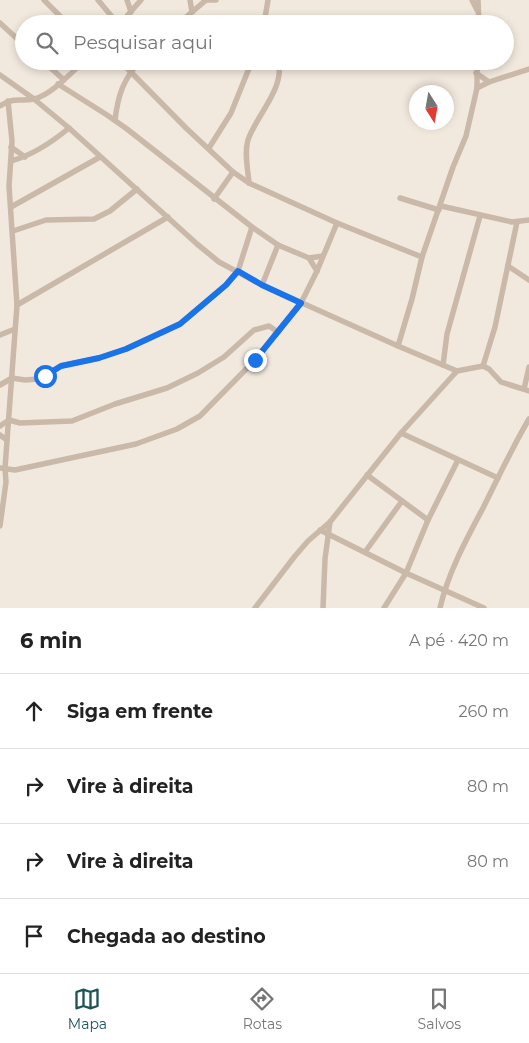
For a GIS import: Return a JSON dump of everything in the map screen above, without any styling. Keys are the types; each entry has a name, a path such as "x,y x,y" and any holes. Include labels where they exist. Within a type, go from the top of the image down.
{"street":[{"path":"44,0 59,15"},
{"path":"98,0 111,15"},
{"path":"127,0 131,12"},
{"path":"128,15 141,0"},
{"path":"190,0 192,12"},
{"path":"188,15 204,0 216,0"},
{"path":"266,15 268,0"},
{"path":"472,0 479,14"},
{"path":"478,0 479,14"},
{"path":"0,23 15,37"},
{"path":"477,88 489,82 529,69"},
{"path":"53,70 64,80"},
{"path":"0,106 8,101 21,98 34,99 47,93 75,70"},
{"path":"209,148 231,112 248,70"},
{"path":"249,183 248,141 276,87 279,70"},
{"path":"115,120 118,97 131,71 186,128 233,172 249,183 337,223 422,257"},
{"path":"476,73 489,82"},
{"path":"398,346 422,257 453,167 466,136 477,88 476,73"},
{"path":"0,75 70,128 100,157 219,262 301,303 458,371 483,366 501,382 527,390 529,367"},
{"path":"58,84 115,120 214,199 278,244 309,258 323,256"},
{"path":"0,526 6,482 2,468 9,420 16,305 9,186 11,148 8,101"},
{"path":"11,161 26,157 47,145 70,128"},
{"path":"11,148 26,157"},
{"path":"11,208 100,157"},
{"path":"214,199 233,172"},
{"path":"13,231 46,220 94,219 110,211 136,189"},
{"path":"400,198 480,216 517,222 529,220"},
{"path":"443,365 448,334 480,216"},
{"path":"16,305 168,217"},
{"path":"483,366 495,327 517,222"},
{"path":"2,468 15,470 136,444 189,424 209,409 234,384 301,303 337,223"},
{"path":"0,386 12,378 38,379 61,366 99,358 126,349 180,324 226,285 238,271 252,227"},
{"path":"262,285 278,244"},
{"path":"309,258 317,271"},
{"path":"508,266 529,280"},
{"path":"0,426 9,420 20,423 59,423 77,420 115,404 166,388 198,373 224,357 254,330 269,326 278,332"},
{"path":"0,335 15,329"},
{"path":"255,608 295,556 330,522 401,433 458,371"},
{"path":"0,386 11,391"},
{"path":"440,608 445,589 513,447 529,419"},
{"path":"401,433 498,478"},
{"path":"0,434 7,440"},
{"path":"384,608 406,573 428,520 458,460"},
{"path":"6,482 15,470"},
{"path":"367,475 428,520"},
{"path":"365,552 402,501"},
{"path":"323,608 330,522"},
{"path":"320,530 406,573 484,608"}],"route":[{"path":"45,376 61,366 99,358 126,349 180,324 226,285 238,271 262,285 301,303 255,360"}]}
